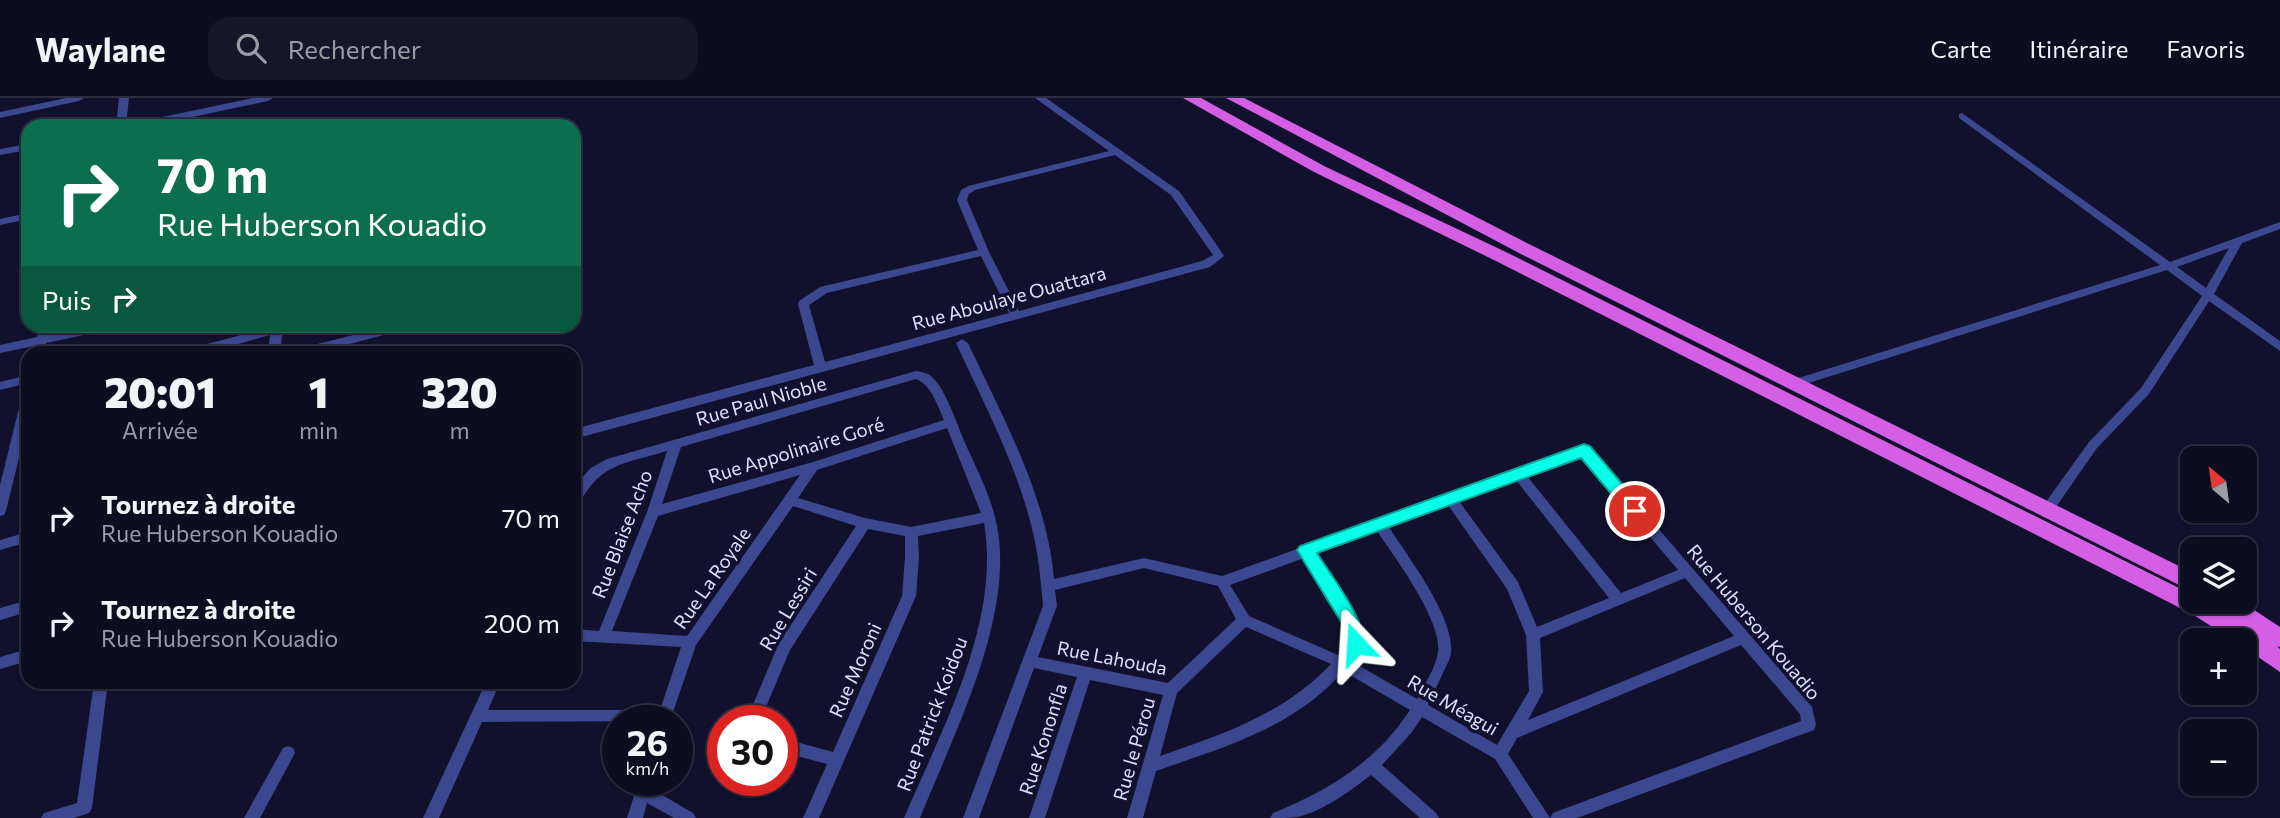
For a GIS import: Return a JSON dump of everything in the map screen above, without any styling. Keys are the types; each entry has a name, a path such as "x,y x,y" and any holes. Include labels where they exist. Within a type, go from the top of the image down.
{"highway":[{"path":"1190,98 1319,169 1549,280 2199,608 2262,647 2280,662"},
{"path":"1233,98 1513,242 2180,576"},
{"path":"2243,614 2280,638"}],"street":[{"path":"0,115 79,98"},
{"path":"122,119 124,98"},
{"path":"168,119 268,98"},
{"name":"Rue Aboulaye Ouattara","path":"581,432 1206,264 1219,256 1175,193 1040,98"},
{"path":"1962,116 2280,347"},
{"path":"0,152 21,148"},
{"path":"1016,316 962,200 965,192 1117,152"},
{"path":"0,222 21,218"},
{"path":"1796,383 2169,266 2280,225"},
{"path":"2047,510 2093,445 2145,391 2208,295 2238,241"},
{"path":"821,369 803,304 808,298 824,290 984,252"},
{"path":"40,346 44,333"},
{"path":"0,349 74,333"},
{"path":"223,346 261,333"},
{"path":"324,346 376,333"},
{"path":"962,343 1033,503 1049,571 1050,606 971,818"},
{"name":"Rue Paul Nioble","path":"581,486 593,472 607,464 916,375 926,378 933,386 949,423"},
{"path":"0,386 21,381"},
{"name":"Rue Appolinaire Goré","path":"653,512 813,467 949,423"},
{"name":"Rue Patrick Koidou","path":"912,818 979,650 992,593 993,537 989,517 949,423"},
{"path":"0,508 21,440"},
{"name":"Rue Blaise Acho","path":"603,637 653,512 676,444"},
{"name":"Rue Huberson Kouadio","path":"1222,582 1584,450 1807,712 1810,725 1558,818"},
{"name":"Rue La Royale","path":"669,705 690,642 813,467"},
{"path":"1518,474 1619,600"},
{"path":"1450,498 1513,586 1533,635 1536,692 1500,754"},
{"path":"789,500 865,523 911,532 989,517"},
{"name":"Rue Lessiri","path":"760,705 784,647 865,523"},
{"path":"1278,818 1327,798 1373,767 1422,708 1445,651 1435,611 1380,524"},
{"name":"Rue Moroni","path":"811,818 909,596 911,532"},
{"path":"0,545 21,539"},
{"path":"1149,766 1273,720 1304,701 1342,663 1356,644 1352,624 1306,550"},
{"path":"1049,586 1144,563 1222,582 1244,620"},
{"path":"1533,635 1687,572"},
{"path":"0,614 21,608"},
{"name":"Rue Méagui","path":"1244,620 1342,663 1500,754 1542,818"},
{"name":"Rue Lahouda","path":"1029,661 1171,690 1244,620"},
{"path":"581,635 690,642"},
{"path":"1512,733 1743,638"},
{"path":"0,663 21,657"},
{"name":"Rue Kononfla","path":"1037,818 1085,673"},
{"path":"49,818 85,813 100,689"},
{"path":"431,818 490,689"},
{"name":"Rue le Pérou","path":"1135,818 1171,690"},
{"path":"477,716 602,718"},
{"path":"798,749 836,760"},
{"path":"252,818 288,753"},
{"path":"1373,767 1432,818"},
{"path":"635,818 643,796"},
{"path":"658,796 688,818"}],"route":[{"path":"1356,644 1352,624 1306,550 1584,450 1635,511"}]}
